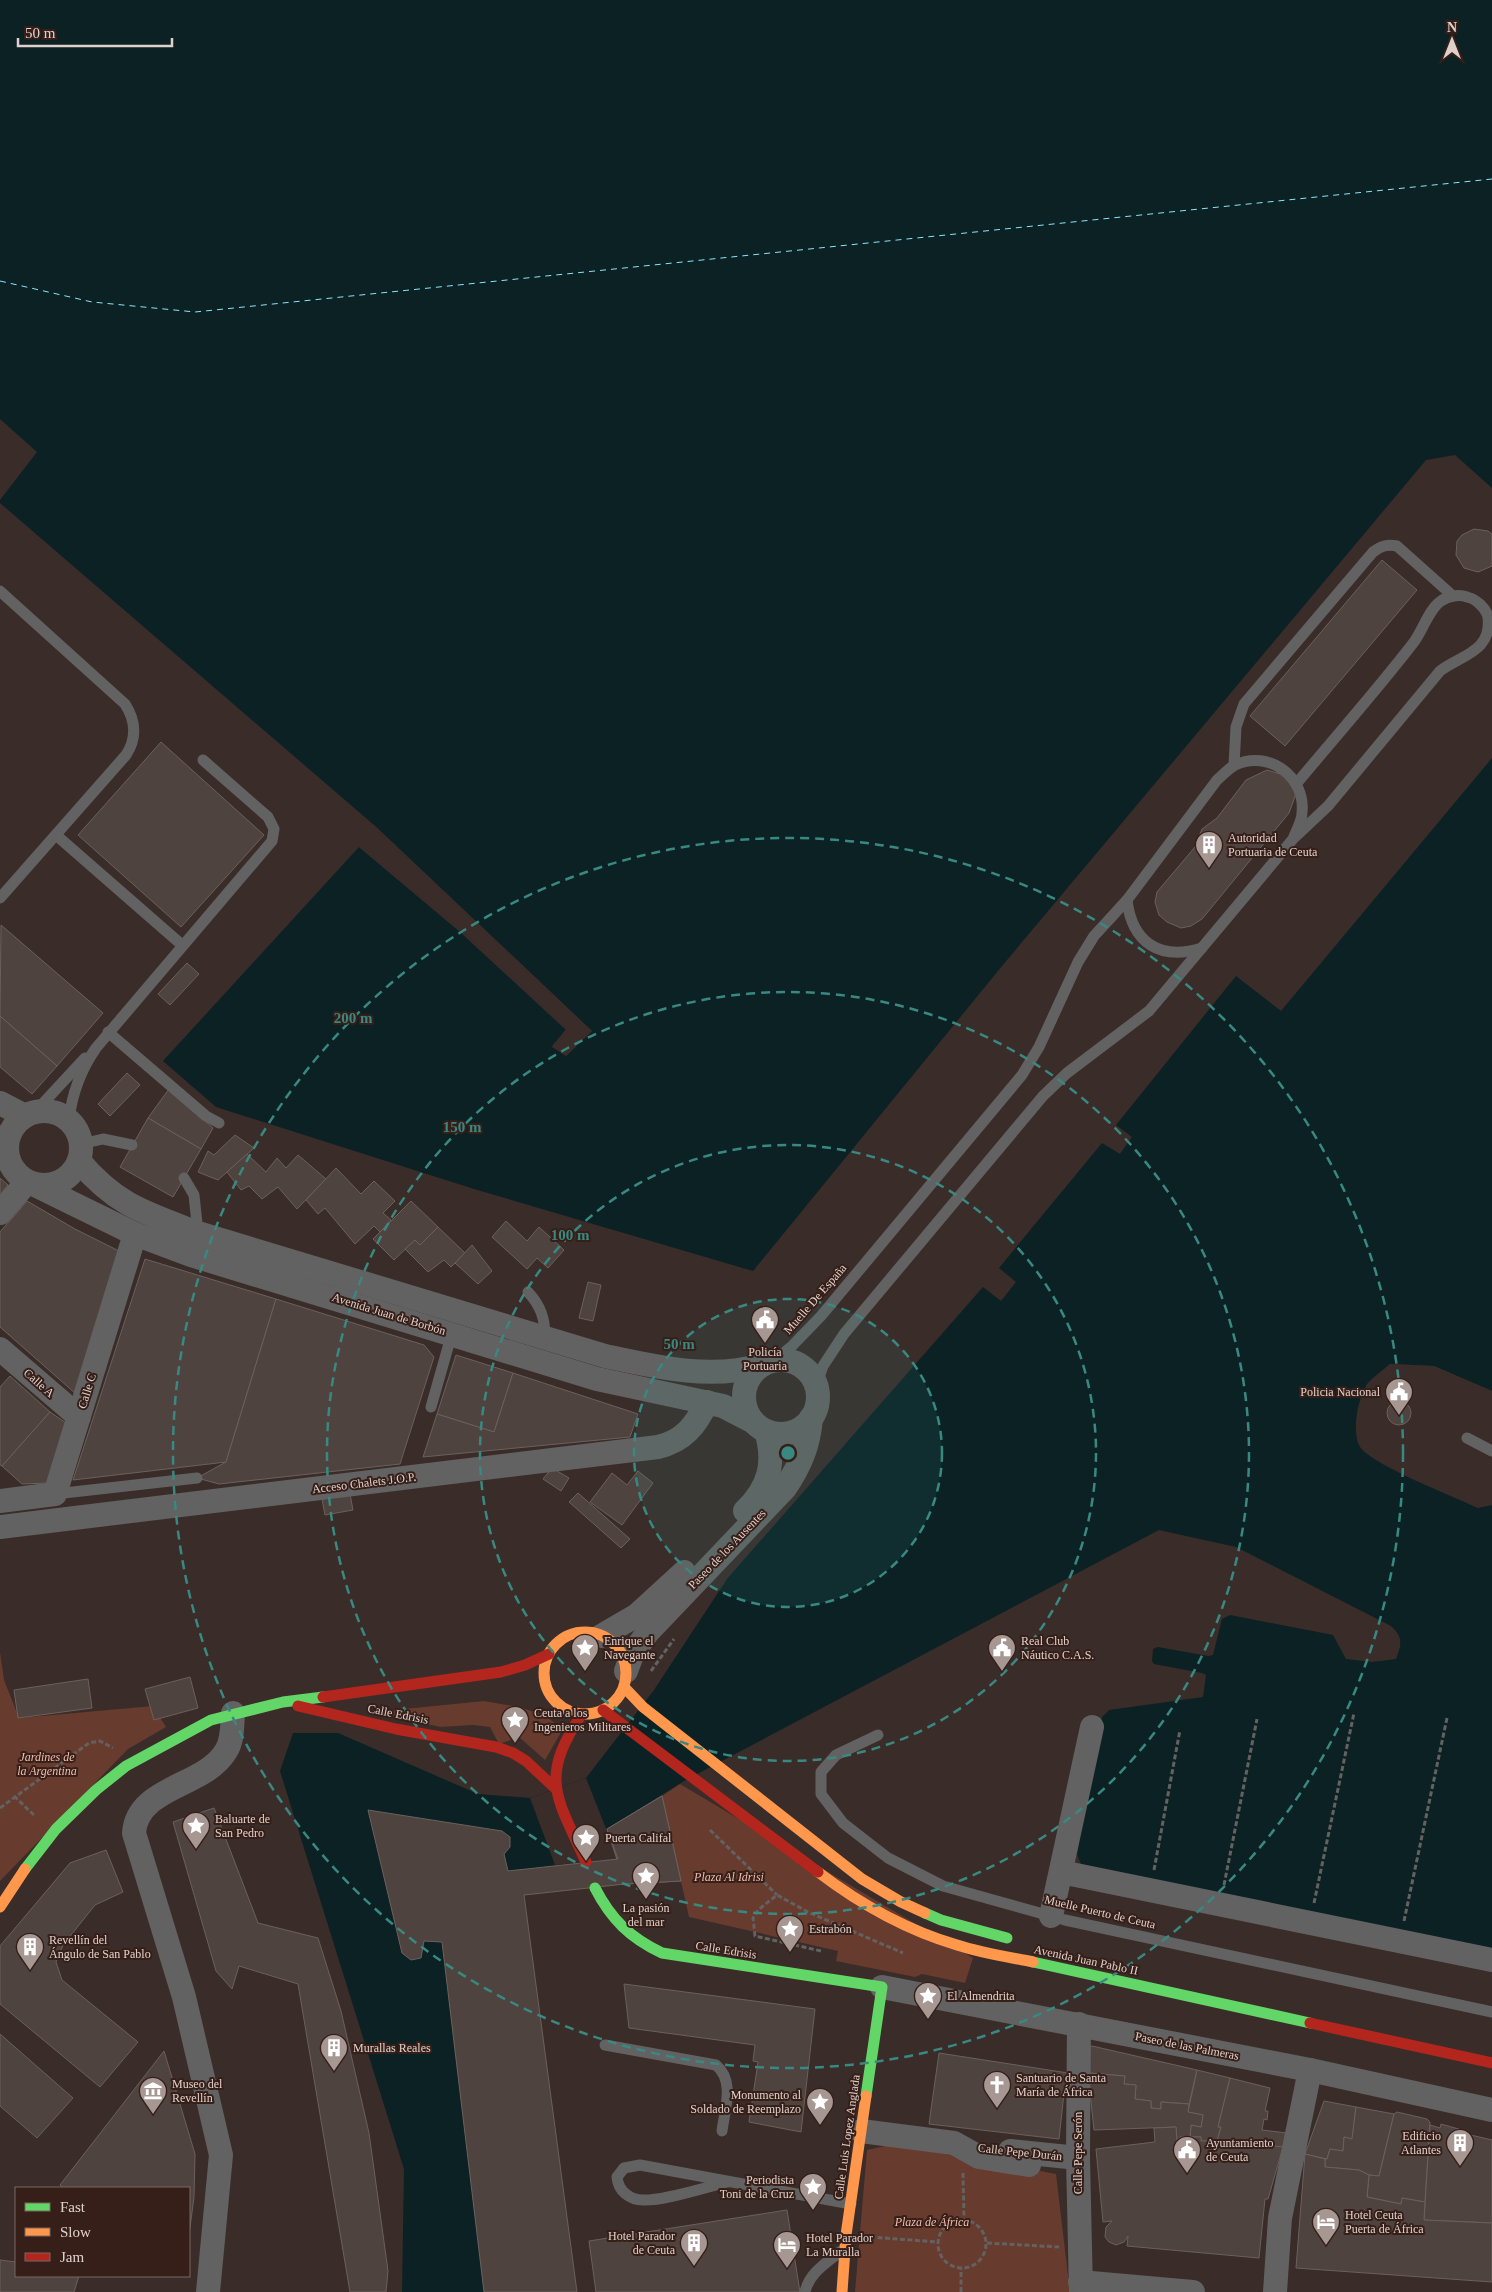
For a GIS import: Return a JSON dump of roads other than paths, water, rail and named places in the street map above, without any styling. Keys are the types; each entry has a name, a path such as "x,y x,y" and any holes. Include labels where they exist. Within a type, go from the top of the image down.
{"main road":[{"path":"632,1679 612,1704 603,1710 582,1714 563,1707 549,1693 544,1673 549,1654 555,1646 572,1635 582,1633 601,1636 617,1648 622,1655 644,1707 862,1879 902,1902 941,1920 1014,1940"},
{"path":"0,1907 25,1869 51,1835 96,1790 126,1766 211,1720 283,1702 501,1672 526,1665 549,1654"},
{"name":"Calle Edrisis","path":"283,1702 396,1728 496,1747 513,1753 526,1761 555,1788 586,1862"},
{"name":"Avenida Juan Pablo II","path":"603,1710 848,1895 887,1919 924,1935 962,1947 1492,2063"},
{"name":"Calle Edrisis","path":"555,1788 559,1756 572,1728 582,1714"},
{"path":"0,1894 25,1869"},
{"name":"Calle Edrisis","path":"595,1888 605,1909 621,1928 640,1943 662,1953 882,1987"},
{"name":"Calle Luis Lopez Anglada","path":"842,2292 846,2235 882,1987"}],"street":[{"path":"0,1102 30,1114"},
{"path":"43,1110 53,1112 69,1120 79,1135 80,1153 74,1171 65,1179 44,1186 30,1183 19,1176 4,1156 8,1136 18,1121 30,1114 43,1110"},
{"name":"Avenida Juan de Borbón","path":"80,1153 106,1190 121,1201 138,1210 198,1233 605,1356 658,1368 719,1373 748,1370 768,1363"},
{"path":"0,1213 30,1183"},
{"name":"Avenida Juan de Borbón","path":"30,1183 134,1234 191,1255 452,1333 597,1379 707,1402 738,1412 759,1426"},
{"name":"Calle C","path":"55,1494 134,1234"},
{"name":"Calle A","path":"2,1355 79,1417"},
{"path":"791,1362 806,1371 816,1385 817,1402 811,1418 804,1426 786,1434 759,1426 746,1412 744,1391 750,1376 768,1363 791,1362"},
{"name":"Acceso Chalets J.O.P.","path":"0,1527 658,1447 669,1444 688,1432 707,1402"},
{"name":"Paseo de los Ausentes","path":"632,1679 632,1655 647,1633 785,1488 796,1472 809,1438 811,1418"},
{"name":"Paseo de los Ausentes","path":"601,1636 626,1622 652,1603 754,1502 766,1482 772,1460 759,1426"},
{"path":"5,1495 55,1494"},
{"path":"208,2292 221,2156 184,1997 134,1833 138,1815 149,1802 196,1777 220,1759 229,1745 233,1713"},
{"path":"1051,1916 1092,1726"},
{"path":"1061,1872 1492,1960"},
{"name":"Paseo de las Palmeras","path":"882,1987 1310,2070 1492,2110"},
{"name":"Calle Pepe Serón","path":"1079,2024 1078,2158 1081,2287"},
{"path":"1275,2292 1280,2218 1310,2070"},
{"name":"Calle Pepe Durán","path":"862,2131 954,2143 962,2146 1078,2158"},
{"name":"Calle Pepe Durán","path":"962,2146 973,2155 980,2157 1029,2165"},
{"path":"1081,2287 1193,2292"}],"lane":[{"path":"1293,839 1302,815 1302,799 1297,783 1285,770 1269,762 1252,760 1234,765 1236,727 1244,704 1380,546 1388,544 1397,546 1453,596"},
{"path":"0,592 125,704 133,720 133,739 126,755 0,898"},
{"path":"816,1385 832,1349 1054,1084 1149,1011 1293,839 1328,806 1440,671 1451,662 1476,652 1486,641 1490,628 1487,614 1479,603 1467,597 1453,596 1440,601 1413,643 1297,783"},
{"path":"69,1120 76,1082 96,1048 268,846 274,835 272,822 268,817 203,760"},
{"name":"Muelle De España","path":"768,1363 806,1332 1022,1075 1040,1047 1085,949 1094,936 1127,900 1217,780 1234,765"},
{"path":"56,835 182,945"},
{"path":"1127,900 1129,917 1137,933 1150,945 1167,952 1184,953 1202,948"},
{"path":"108,1032 206,1116 219,1123"},
{"path":"30,1114 96,1048"},
{"path":"80,1153 103,1138 132,1145"},
{"path":"184,1178 194,1194 198,1233"},
{"path":"528,1292 538,1302 542,1313 546,1338"},
{"path":"430,1407 452,1333"},
{"path":"1467,1438 1492,1450"},
{"path":"55,1494 197,1478"},
{"name":"Muelle Puerto de Ceuta","path":"878,1735 836,1755 821,1772 821,1794 843,1823 888,1858 943,1886 1051,1916 1492,2012"},
{"path":"605,2045 716,2065 724,2072 728,2081 722,2131"},
{"path":"728,2182 638,2200 625,2193 617,2183 617,2177 624,2168 640,2165 851,2204"},
{"path":"805,2292 813,2274 846,2248"}],"water":[{"path":"0,0 1492,0 1492,488 1455,455 1426,460 1002,966 753,1271 474,1189 216,1107 163,1061 359,847 459,931 566,1030 552,1046 566,1056 592,1031 374,825 0,503 0,500 37,452 0,419"},
{"path":"1492,758 1492,1391 1434,1366 1390,1364 1367,1384 1364,1390 1358,1406 1356,1433 1360,1447 1380,1463 1478,1508 1492,1505 1492,1951 1082,1867 1077,1854 1102,1717 1109,1710 1203,1697 1206,1675 1154,1664 1152,1661 1153,1649 1158,1647 1208,1656 1213,1655 1222,1619 1230,1615 1333,1635 1346,1659 1372,1662 1396,1659 1399,1649 1400,1641 1398,1634 1391,1626 1236,1547 1159,1530 684,1781 607,1829 618,1859 508,1871 504,1854 510,1847 510,1838 502,1831 402,1953 411,1960 421,1958 424,1941 442,1942 484,2292 402,2292 404,2169 280,1771 293,1733 338,1733 478,1794 530,1798 586,1778 654,1690 727,1579 983,1287 1001,1301 1016,1282 999,1268 1102,1143 1120,1154 1132,1137 1116,1125 1236,976 1281,1011"}],"place":[{"name":"Autoridad Portuaria de Ceuta","path":"1209,869"},
{"name":"Policía Portuaria","path":"765,1344"},
{"name":"Policia Nacional","path":"1399,1416"},
{"name":"Enrique el Navegante","path":"585,1672"},
{"name":"Real Club Náutico C.A.S.","path":"1002,1672"},
{"name":"Ceuta a los Ingenieros Militares","path":"515,1744"},
{"name":"Baluarte de San Pedro","path":"196,1850"},
{"name":"Puerta Califal","path":"586,1862"},
{"name":"La pasión del mar","path":"646,1900"},
{"name":"Estrabón","path":"790,1953"},
{"name":"Revellín del Ángulo de San Pablo","path":"30,1971"},
{"name":"El Almendrita","path":"928,2020"},
{"name":"Murallas Reales","path":"334,2072"},
{"name":"Santuario de Santa María de África","path":"997,2109"},
{"name":"Museo del Revellín","path":"153,2115"},
{"name":"Monumento al Soldado de Reemplazo","path":"820,2126"},
{"name":"Edificio Atlantes","path":"1460,2167"},
{"name":"Ayuntamiento de Ceuta","path":"1187,2174"},
{"name":"Periodista Toni de la Cruz","path":"813,2211"},
{"name":"Hotel Ceuta Puerta de África","path":"1326,2246"},
{"name":"Hotel Parador de Ceuta","path":"694,2267"},
{"name":"Hotel Parador La Muralla","path":"787,2269"}],"park label":[{"name":"Jardines de la Argentina","path":"47,1764"},
{"name":"Plaza Al Idrisi","path":"729,1877"},
{"name":"Plaza de África","path":"932,2222"}]}
